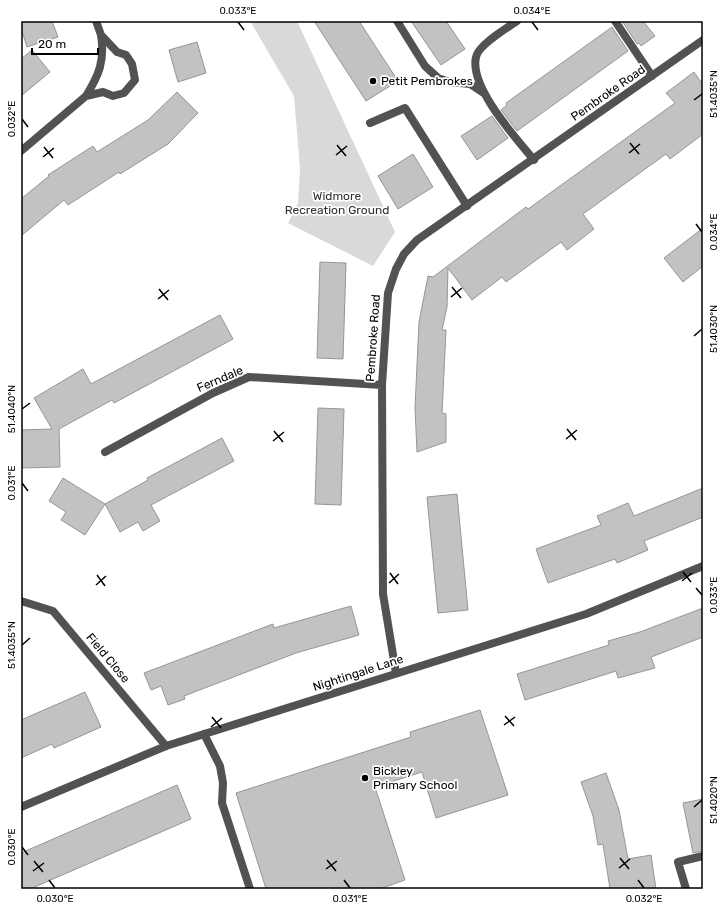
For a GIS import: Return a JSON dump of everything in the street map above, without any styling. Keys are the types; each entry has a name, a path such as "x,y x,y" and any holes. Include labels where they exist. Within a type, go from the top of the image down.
{"street":[{"path":"21,151 86,96 100,68 103,52 101,36 96,21"},
{"path":"397,21 425,66 438,78 450,82 470,84 485,95"},
{"path":"517,21 484,45 476,57 477,77 485,95 511,132 534,160"},
{"path":"615,21 652,76"},
{"path":"86,96 103,92 113,96 124,93 135,80 132,64 126,55 118,52 101,36"},
{"name":"Pembroke Road","path":"396,673 383,594 382,385 388,293 396,269 404,254 418,240 703,40"},
{"path":"370,123 405,108 467,206"},
{"name":"Ferndale","path":"105,452 213,393 249,377 382,385"},
{"name":"Nightingale Lane","path":"21,807 166,746 586,614 703,566"},
{"name":"Field Close","path":"21,601 54,611 166,746"},
{"path":"204,734 220,766 223,783 222,803 250,889"},
{"path":"686,889 678,862 703,856"}],"green space":[{"name":"Widmore Recreation Ground","path":"250,21 297,21 395,232 373,266 288,223 298,203 300,168 294,96"}],"building":[{"path":"21,21 52,21 58,37 27,47 21,28"},
{"path":"314,21 359,21 398,81 366,101"},
{"path":"411,21 446,21 465,49 441,65"},
{"path":"622,21 643,21 655,36 641,46 639,43 637,44"},
{"path":"612,27 628,51 517,131 501,110 507,105 506,103"},
{"path":"197,42 206,73 178,82 169,50"},
{"path":"32,50 50,72 21,96 21,59"},
{"path":"694,72 703,85 703,134 670,159 666,154 583,214 594,229 567,250 561,242 506,282 502,277 472,300 448,268 447,307 442,330 446,330 442,413 446,414 446,442 417,452 415,408 419,322 428,276 433,277 526,207 528,209 675,103 666,93"},
{"path":"177,92 198,113 168,144 120,174 119,172 68,205 64,200 21,236 21,199 49,176 48,175 93,146 97,152 148,120"},
{"path":"492,116 508,138 477,160 461,136"},
{"path":"413,154 433,187 398,209 378,176"},
{"path":"703,228 703,266 683,282 664,258"},
{"path":"320,262 346,263 343,359 317,358"},
{"path":"220,315 233,339 114,403 112,400 59,429 60,467 22,468 21,430 52,429 34,398 83,369 91,384"},
{"path":"318,408 344,409 341,505 315,504"},
{"path":"222,438 234,461 151,505 160,521 143,531 138,522 120,532 105,504 148,480 147,478"},
{"path":"63,478 105,504 85,535 61,520 66,512 49,501"},
{"path":"703,488 703,517 644,541 648,550 617,563 615,559 548,583 536,549 601,525 597,516 628,503 634,516"},
{"path":"457,494 468,610 438,613 427,497"},
{"path":"351,606 359,635 296,653 184,696 185,699 168,705 161,686 151,690 144,673 273,624 274,628"},
{"path":"703,608 703,637 651,657 655,668 618,678 616,671 525,700 517,674 609,645 608,641 640,632"},
{"path":"85,692 101,727 54,748 52,744 21,758 21,720"},
{"path":"480,710 508,795 436,818 422,772 375,787 405,880 379,889 266,889 236,793 411,737 410,732"},
{"path":"606,773 619,810 628,859 651,855 656,889 610,889 603,844 598,845 593,816 581,782"},
{"path":"177,785 191,819 30,889 21,889 21,853"},
{"path":"703,799 703,851 693,853 683,803"}],"place":[{"name":"Petit Pembrokes","path":"373,81"},
{"name":"Bickley Primary School","path":"365,778"}]}
